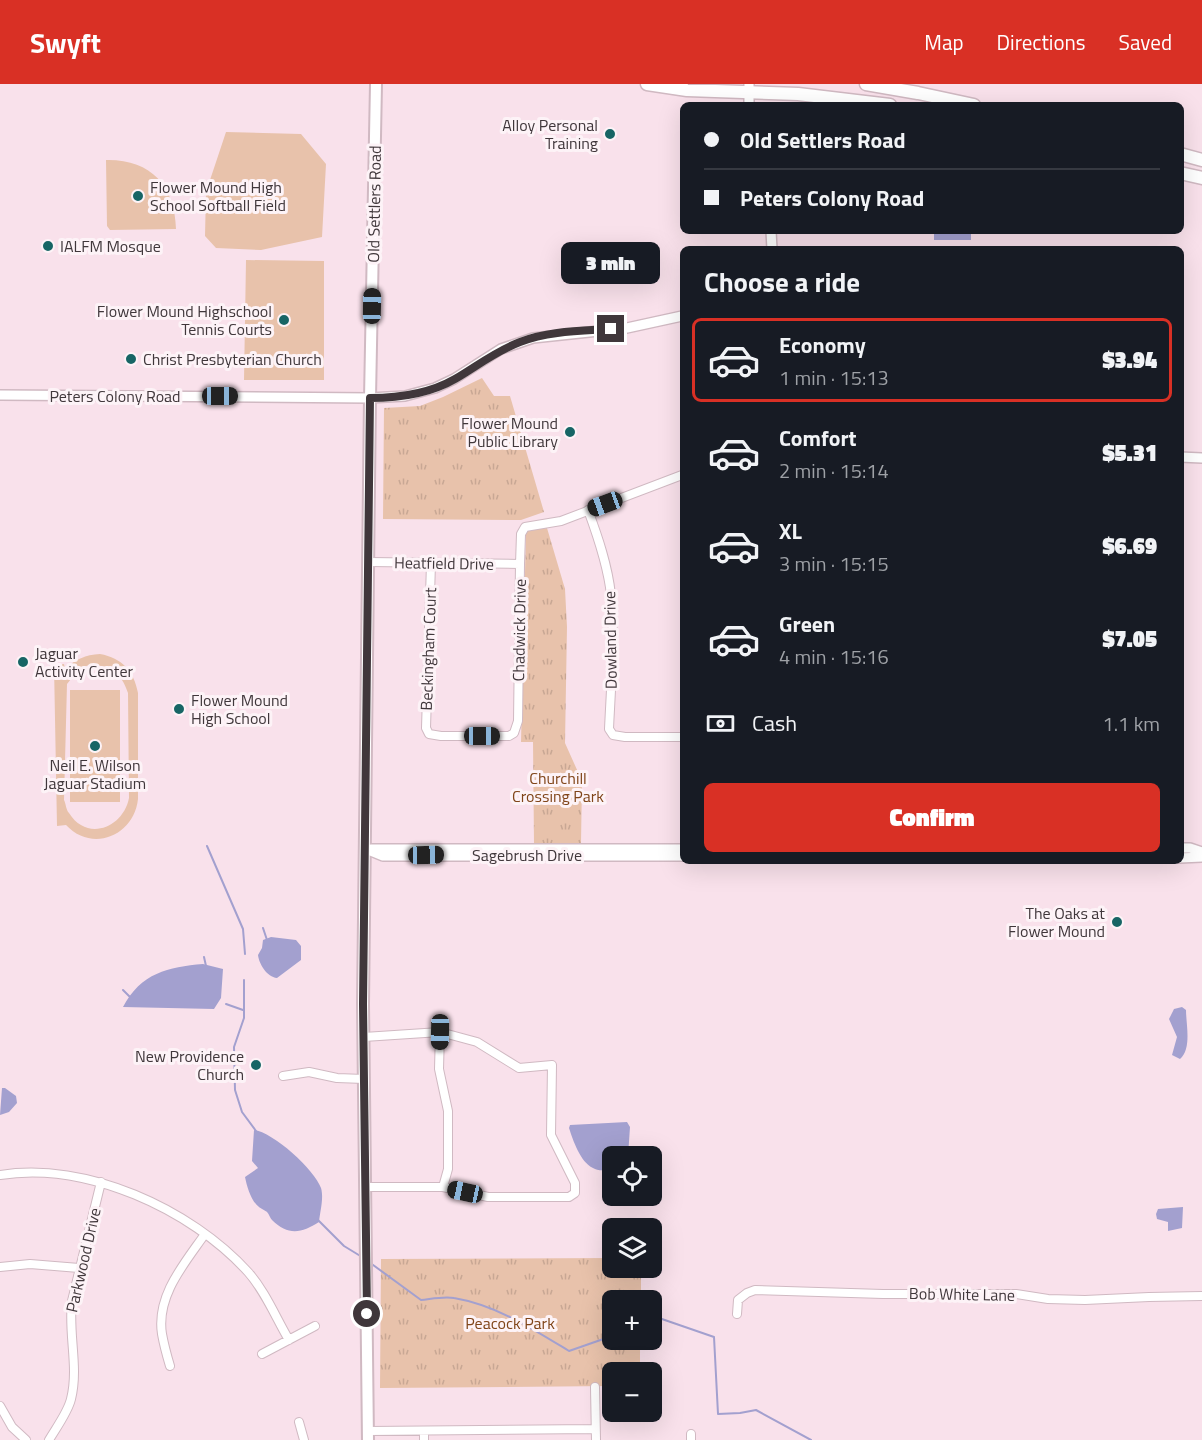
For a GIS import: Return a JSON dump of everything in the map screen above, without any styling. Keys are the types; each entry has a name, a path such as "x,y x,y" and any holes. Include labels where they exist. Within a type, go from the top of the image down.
{"main road":[{"name":"Old Settlers Road","path":"368,1435 364,1036 370,398 376,84"},
{"path":"647,84 687,90 820,96 867,102"},
{"path":"866,84 959,102"},
{"path":"1184,155 1202,160"},
{"path":"1184,174 1202,178"}],"street":[{"name":"Peters Colony Road","path":"0,395 370,398 405,396 435,388 454,379 501,349 533,338 558,333 627,328 680,316"},
{"path":"1184,457 1202,458"},
{"path":"588,510 680,476"},
{"name":"Chadwick Drive","path":"514,733 518,721 521,534 525,527 547,525 588,510"},
{"name":"Dowland Drive","path":"588,510 600,545 611,593 609,729 614,735 625,737 680,737"},
{"name":"Heatfield Drive","path":"369,562 520,564"},
{"name":"Beckingham Court","path":"431,563 426,722 429,734 509,736 514,733"},
{"path":"1184,848 1190,848 1202,855"},
{"name":"Sagebrush Drive","path":"366,849 383,855 642,852 680,849"},
{"name":"Sagebrush Drive","path":"642,852 680,856"},
{"path":"1184,857 1202,855"},
{"path":"440,1032 439,1069 448,1112 447,1169 443,1187"},
{"path":"364,1036 440,1032 477,1042 519,1068 552,1065 552,1134 575,1183 575,1193 569,1197 488,1197 443,1187 366,1186"},
{"path":"283,1076 309,1072 337,1078 364,1079"},
{"path":"0,1175 52,1173 88,1178 136,1194 159,1206 205,1234 248,1272 289,1340"},
{"name":"Parkwood Drive","path":"49,1440 71,1401 74,1370 70,1318 79,1268 101,1182"},
{"path":"170,1366 162,1333 163,1307 172,1283 205,1234"},
{"path":"0,1267 30,1264 79,1268"},
{"name":"Bob White Lane","path":"737,1314 738,1300 755,1290 883,1294 1016,1294 1048,1299 1085,1300 1202,1296"},
{"path":"262,1354 315,1326"},
{"path":"595,1387 596,1440"},
{"path":"0,1406 12,1427 26,1440"},
{"path":"299,1422 304,1440"},
{"path":"368,1435 424,1431 596,1429"},
{"path":"424,1431 424,1440"}],"green space":[{"path":"226,132 301,134 326,164 322,237 261,250 216,248 205,236 206,192"},
{"name":"Flower Mound High School Softball Field","path":"106,160 135,164 157,178 171,200 176,229 110,230 107,226"},
{"name":"Flower Mound Highschool Tennis Courts","path":"246,260 324,261 324,380 244,380"},
{"path":"482,378 494,396 510,396 544,512 521,520 383,519 384,408 420,406"},
{"name":"Churchill Crossing Park","path":"547,528 565,589 567,627 565,743 582,781 581,843 534,843 533,742 521,742 526,531"},
{"path":"95,655 108,656 121,662 130,672 138,693 138,799 135,812 129,823 120,831 99,839 88,838 76,833 66,825 57,826 54,665 64,664 65,669 81,658","holes":["89,665 103,666 114,671 122,680 128,693 129,798 120,817 104,828 94,829 76,822 68,812 64,800 67,684 79,669"]},
{"name":"Neil E. Wilson Jaguar Stadium","path":"70,690 120,690 120,802 70,802"},
{"name":"Peacock Park","path":"602,1258 602,1278 641,1278 641,1290 602,1290 602,1350 640,1350 640,1362 602,1362 602,1386 380,1388 381,1259"}],"shaded area":[{"path":"934,234 971,234 971,240 934,240"},
{"path":"271,937 296,940 301,946 301,960 277,978 264,970 258,955 263,940"},
{"path":"203,964 223,969 221,998 214,1009 123,1007 138,986 147,979 178,967"},
{"path":"1182,1007 1186,1010 1188,1036 1184,1055 1180,1059 1172,1055 1177,1037 1169,1019 1174,1009"},
{"path":"2,1088 16,1096 17,1103 9,1112 0,1115"},
{"path":"627,1122 630,1127 629,1146 602,1146 602,1171 597,1170 584,1161 569,1128 570,1125"},
{"path":"254,1130 282,1144 317,1180 322,1196 319,1222 307,1229 289,1231 271,1219 267,1212 254,1201 245,1177 258,1168 252,1161"},
{"path":"1183,1207 1182,1228 1168,1231 1168,1222 1157,1219 1158,1209"}],"waterway":[{"path":"207,846 243,929 245,954"},
{"path":"263,928 267,940"},
{"path":"204,957 206,966"},
{"path":"244,980 244,1018 234,1047 235,1090 242,1112 256,1131"},
{"path":"123,990 130,997"},
{"path":"226,1004 243,1010"},
{"path":"318,1220 344,1246 362,1257"},
{"path":"369,1262 421,1300 450,1297 485,1306 514,1319 569,1351 602,1339"},
{"path":"662,1319 714,1337 718,1414 756,1410 811,1440"}],"place":[{"name":"Alloy Personal Training","path":"610,134"},
{"name":"Flower Mound High School Softball Field","path":"138,196"},
{"name":"IALFM Mosque","path":"48,246"},
{"name":"Flower Mound Highschool Tennis Courts","path":"284,320"},
{"name":"Christ Presbyterian Church","path":"131,359"},
{"name":"Flower Mound Public Library","path":"570,432"},
{"name":"Jaguar Activity Center","path":"23,662"},
{"name":"Flower Mound High School","path":"179,709"},
{"name":"Neil E. Wilson Jaguar Stadium","path":"95,746"},
{"name":"The Oaks at Flower Mound","path":"1117,922"},
{"name":"New Providence Church","path":"256,1065"}],"route":[{"path":"367,1314 363,1004 370,398 405,396 444,385 501,349 522,341 558,333 611,329"}]}
